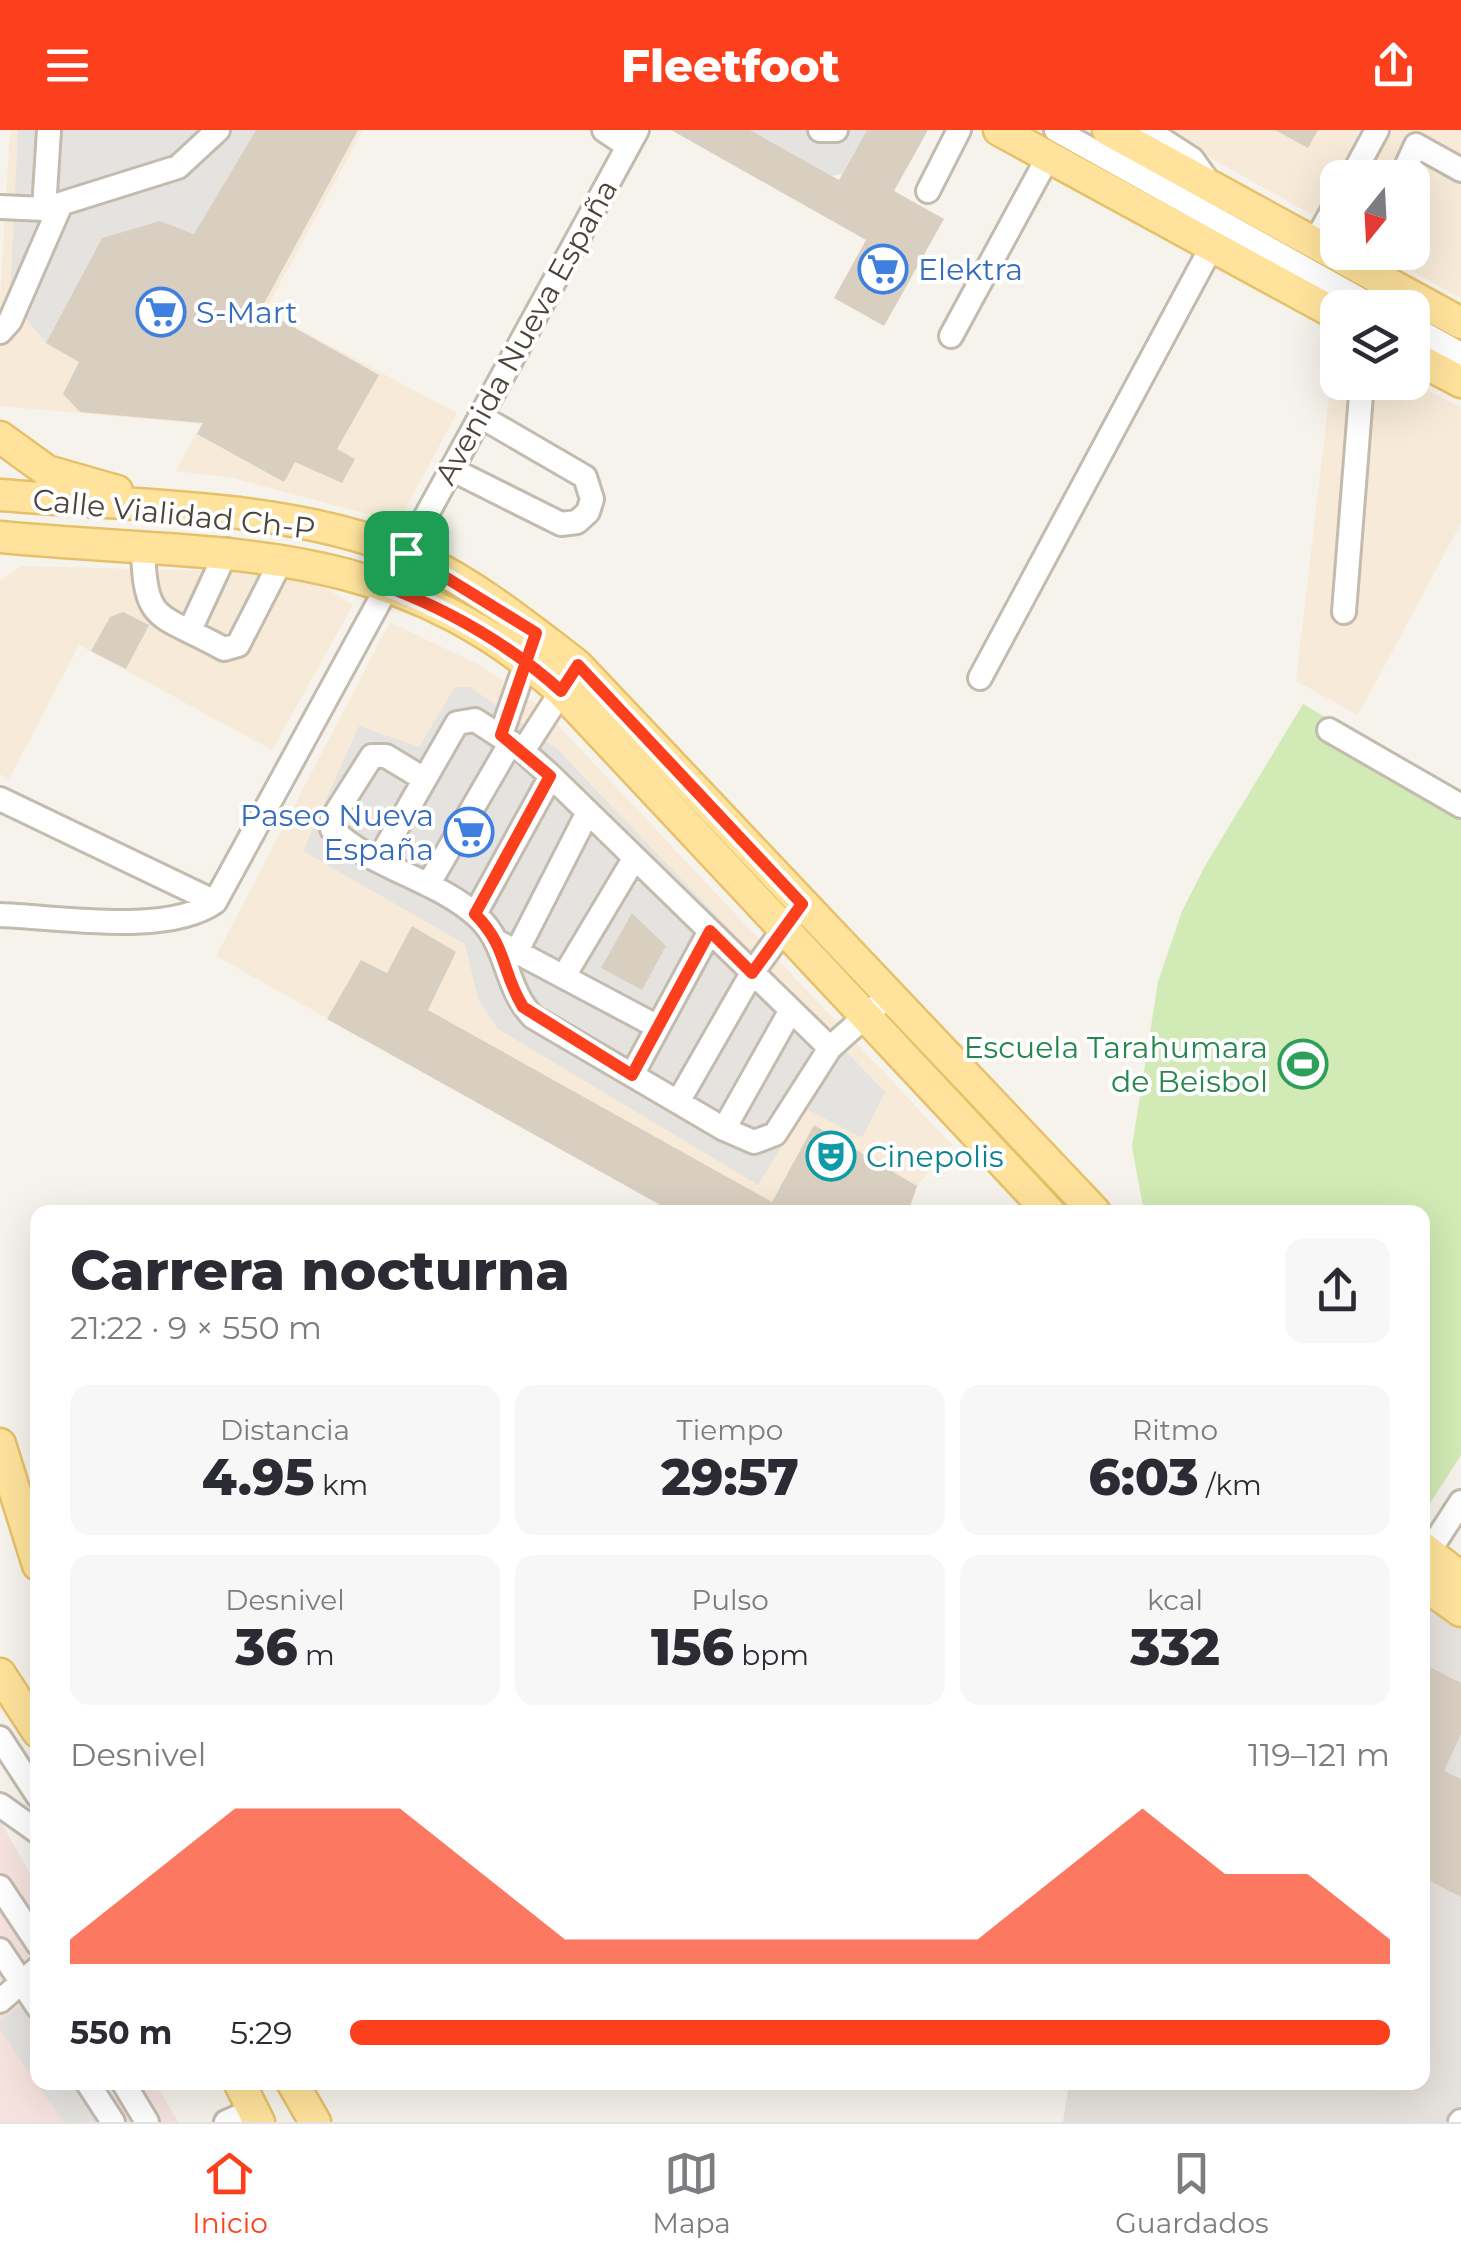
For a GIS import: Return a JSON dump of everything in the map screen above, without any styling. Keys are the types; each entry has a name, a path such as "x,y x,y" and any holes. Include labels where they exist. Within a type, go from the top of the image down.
{"main road":[{"path":"999,130 1052,143 1212,246 1320,305"},
{"path":"1108,130 1320,241"},
{"path":"1370,270 1461,323"},
{"path":"1430,366 1461,382"},
{"path":"0,437 47,471 198,512"},
{"name":"Calle Vialidad Ch-P","path":"0,495 198,512 318,529 406,553 569,678 792,915 889,995 1088,1205"},
{"name":"Calle Vialidad Ch-P","path":"6,545 143,544 227,550 282,559 388,587 532,647"},
{"name":"Calle Vialidad Ch-P","path":"792,915 865,1017 1042,1205"},
{"path":"0,1444 30,1541"},
{"path":"0,1512 30,1554"},
{"path":"1430,1564 1461,1578"},
{"path":"1430,1569 1461,1611"},
{"path":"0,1674 30,1720"},
{"path":"241,2090 254,2119"},
{"path":"283,2090 298,2122"},
{"path":"297,2090 315,2122"}],"street":[{"path":"0,332 10,321 53,206 48,130"},
{"path":"0,207 53,206 178,168 218,130"},
{"path":"604,130 632,138"},
{"path":"820,130 836,130"},
{"path":"928,191 959,130"},
{"path":"1147,130 1192,159 1210,184"},
{"path":"1360,160 1377,130"},
{"name":"Avenida Nueva España","path":"214,902 632,138"},
{"path":"1420,138 1461,170"},
{"path":"951,336 1052,143 1341,290"},
{"path":"980,678 1212,246"},
{"path":"1430,337 1461,354"},
{"path":"1344,612 1361,400"},
{"path":"451,469 560,524 578,522 588,512 592,498 584,477 480,416"},
{"path":"143,544 146,598 158,614 224,649 238,645 282,559"},
{"path":"190,630 227,550"},
{"path":"512,743 532,647"},
{"path":"428,885 512,743 569,678"},
{"path":"379,858 462,720 475,720 512,743 550,776 830,1048"},
{"path":"1329,730 1461,806"},
{"path":"424,779 386,756 372,756 332,820 334,832 475,914 509,947 658,1027"},
{"path":"475,914 550,776"},
{"path":"0,799 214,902 202,912 161,921 0,915"},
{"path":"588,812 509,947 513,990 533,1017 724,1129 754,1142 775,1134 830,1048 889,995"},
{"path":"564,976 634,859"},
{"path":"678,1102 752,973 792,915"},
{"path":"632,1075 710,931"},
{"path":"724,1129 790,1010"},
{"path":"1430,1551 1461,1502"},
{"path":"0,1738 30,1784"},
{"path":"0,1804 30,1826"},
{"path":"5,1903 30,1934"},
{"path":"0,1950 30,1975 0,2001"},
{"path":"92,2090 113,2122"},
{"path":"128,2090 147,2122"}],"shaded area":[{"path":"10,130 363,130 265,311 457,413 401,517 386,519 233,478 176,471 201,424 0,406 0,300"},
{"path":"18,130 256,130 194,234 160,221 102,238 46,343 10,299"},
{"path":"750,130 867,130 842,174 832,176"},
{"path":"1161,130 1461,130 1461,298 1410,270 1430,270 1430,160 1320,160 1320,219"},
{"path":"1430,391 1461,408 1461,523 1358,715 1296,681 1329,400 1430,400"},
{"path":"21,566 248,572 318,583 353,605 272,750 79,645 9,779 0,774 0,581"},
{"name":"Paseo Nueva España","path":"390,622 481,666 542,708 952,1145 917,1186 910,1205 661,1205 216,956"},
{"path":"455,687 470,687 556,748 885,1092 862,1138 805,1108 758,1185 498,1029 478,999 465,944 303,851 359,726 419,747"},
{"path":"1430,1598 1461,1620 1461,2122 1063,2122 1068,2090 1430,2090"},
{"path":"0,1821 30,1873 30,2090 159,2090 178,2122 0,2122"},
{"path":"21,2004 30,2018 30,2073 0,2029 0,2022"},
{"path":"41,2090 77,2090 98,2122 63,2122"}],"green space":[{"name":"Escuela Tarahumara de Beisbol","path":"1303,704 1461,796 1461,1455 1430,1503 1430,1205 1143,1205 1132,1147 1158,982 1182,911"}],"building":[{"path":"256,130 358,130 261,309 379,375 337,449 355,459 342,483 295,462 284,482 197,434 203,423 80,412 63,394 79,362 46,343 102,238 160,221 194,234"},
{"path":"671,130 750,130 839,180 867,130 928,130 894,191 944,219 884,326 834,298 866,240"},
{"path":"1275,130 1318,130 1308,148"},
{"path":"123,612 149,625 126,669 91,651 110,617"},
{"path":"632,913 666,946 642,990 601,968"},
{"path":"412,926 456,952 428,1010 772,1202 814,1125 917,1186 910,1205 660,1205 327,1019 361,960 387,973"},
{"path":"1430,1667 1461,1683 1461,1734 1444,1771 1461,1779 1461,1897 1430,1881"}],"place":[{"name":"Elektra","path":"883,269"},
{"name":"S-Mart","path":"161,312"},
{"name":"Paseo Nueva España","path":"469,832"},
{"name":"Escuela Tarahumara de Beisbol","path":"1303,1064"},
{"name":"Cinepolis","path":"831,1156"}],"route":[{"path":"406,553 388,587 485,632 527,660 561,691 578,665 802,904 752,973 710,931 632,1075 533,1017 523,1007 513,990 500,942 475,914 550,776 501,735 527,660 536,633 406,553"}]}
